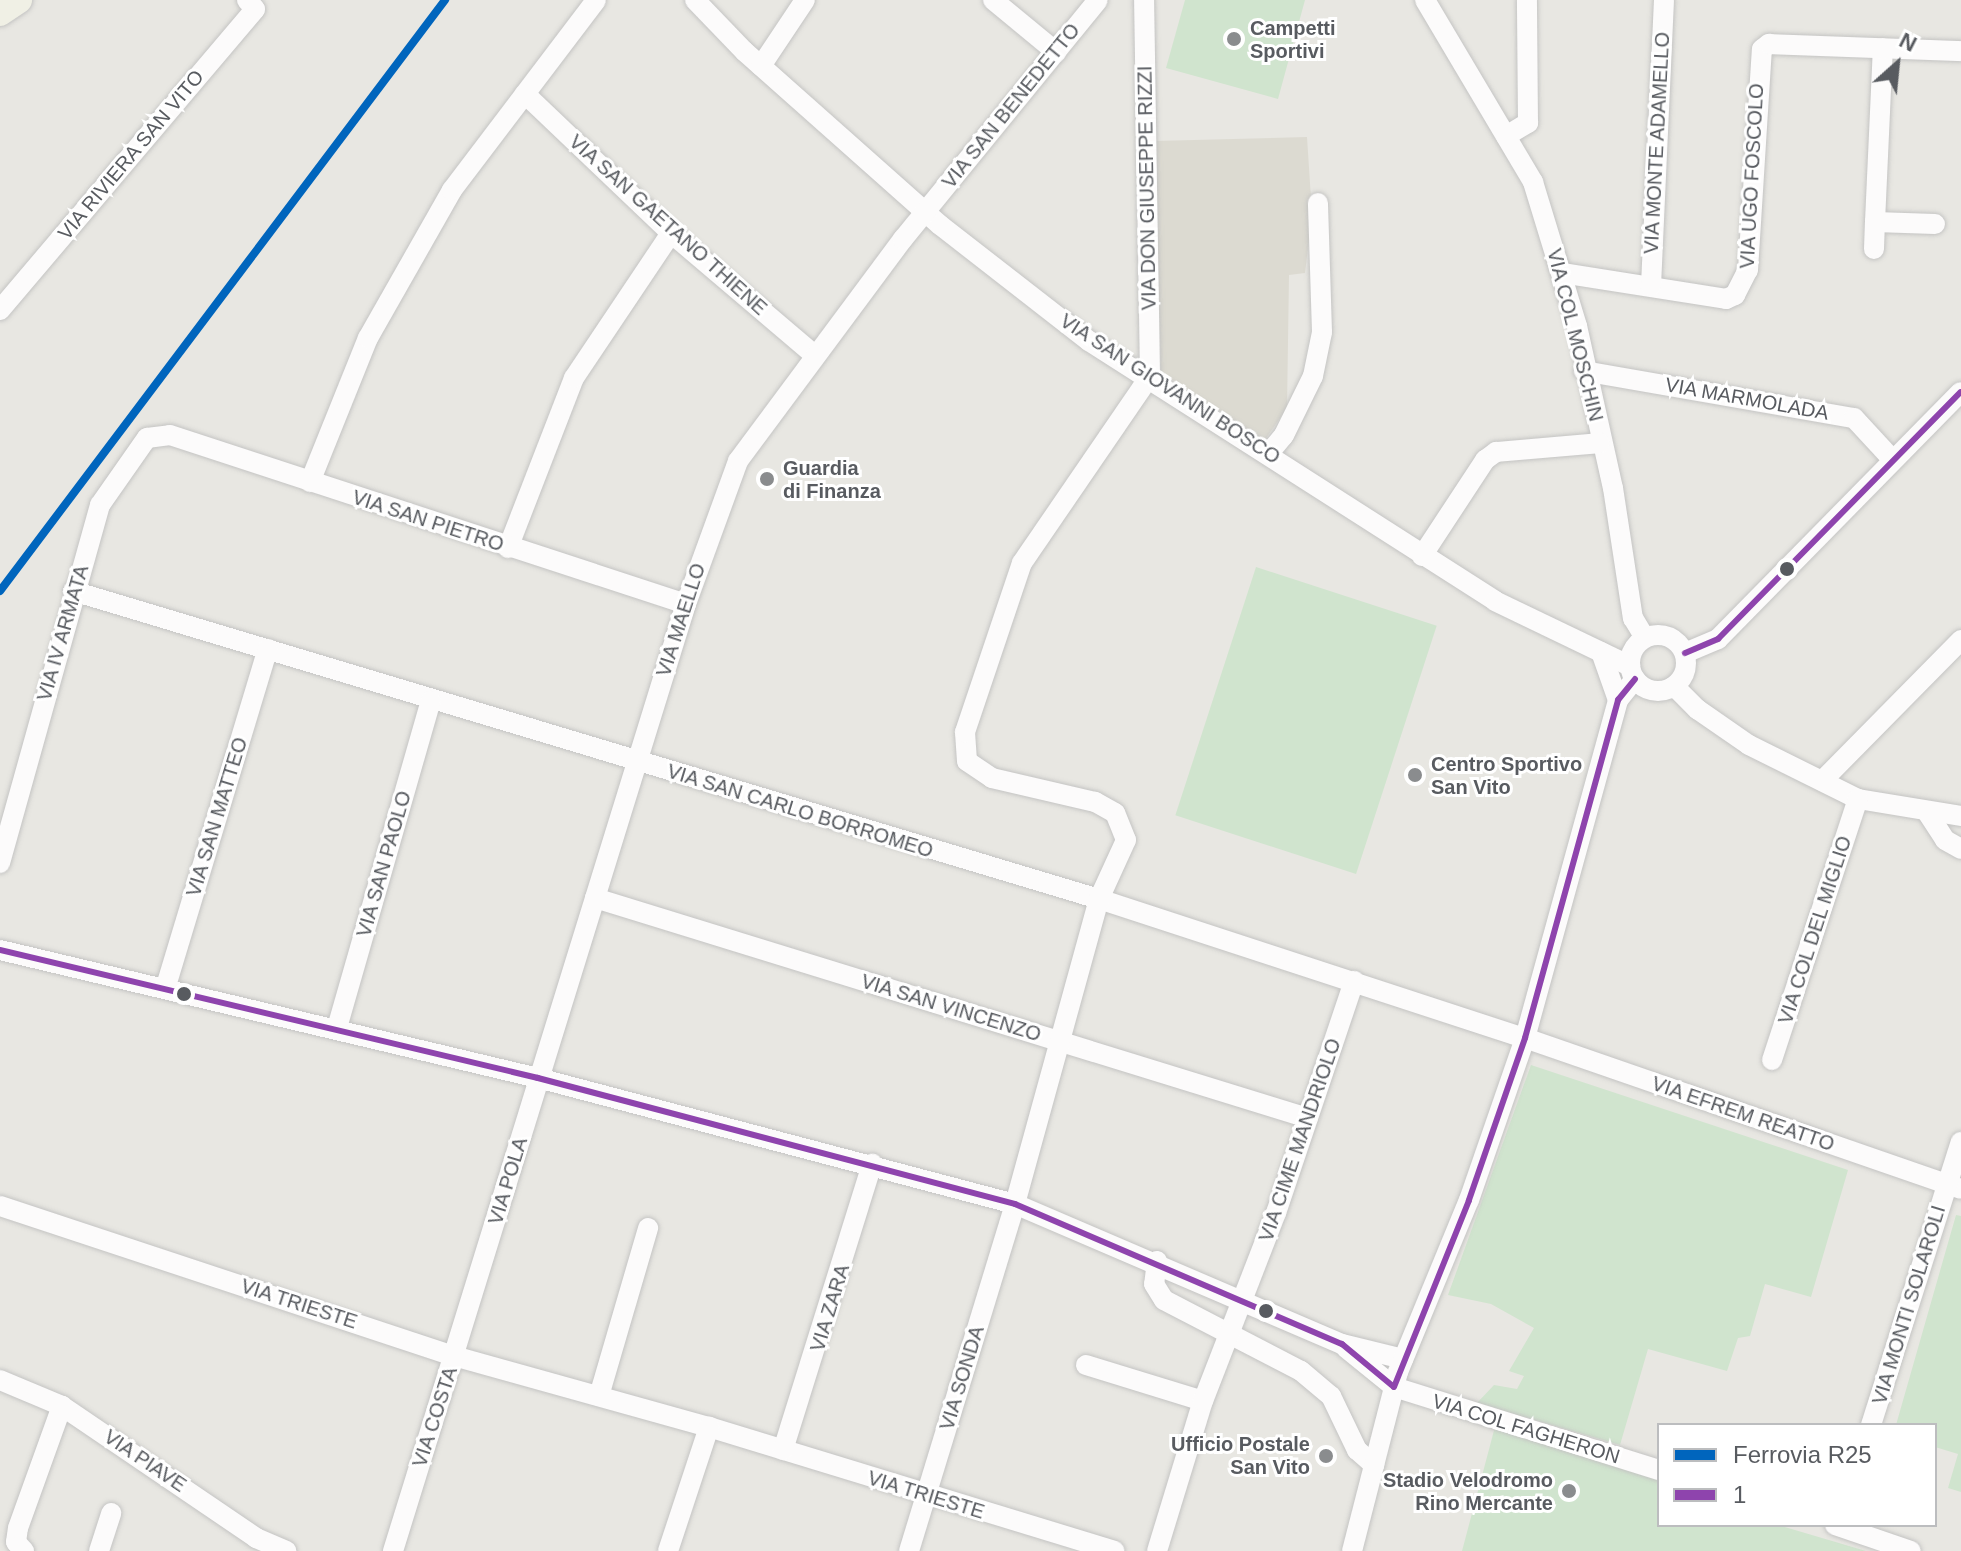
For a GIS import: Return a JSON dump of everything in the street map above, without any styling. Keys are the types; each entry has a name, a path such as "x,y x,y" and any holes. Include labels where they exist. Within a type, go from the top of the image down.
{"main road":[{"path":"0,13 19,0"}],"street":[{"name":"VIA RIVIERA SAN VITO","path":"0,310 255,9 247,0"},
{"path":"310,482 368,338 452,190 596,0"},
{"name":"VIA SAN GIOVANNI BOSCO","path":"695,0 761,66 925,212 1089,341 1150,376 1495,601 1626,657 1649,690 1674,686"},
{"path":"761,66 805,0"},
{"path":"993,0 1056,52"},
{"name":"VIA SAN BENEDETTO","path":"925,212 1098,0"},
{"name":"VIA DON GIUSEPPE RIZZI","path":"1144,0 1150,376"},
{"name":"VIA COL MOSCHIN","path":"1425,0 1533,182 1562,273 1613,488 1633,618 1618,700"},
{"path":"1506,136 1528,123 1527,0"},
{"name":"VIA MONTE ADAMELLO","path":"1651,286 1664,0"},
{"name":"VIA UGO FOSCOLO","path":"1562,273 1726,299 1746,279 1762,49 1769,44 1961,51"},
{"path":"1874,249 1883,48"},
{"name":"VIA SAN GAETANO THIENE","path":"525,94 671,233 813,354"},
{"path":"1269,453 1284,435 1313,376 1322,332 1318,203"},
{"name":"VIA MAELLO","path":"538,1078 686,604 738,461 813,354 925,212"},
{"path":"1875,222 1935,224"},
{"path":"508,548 574,378 671,233"},
{"name":"VIA MARMOLADA","path":"1584,371 1854,418 1892,459"},
{"name":"VIA SONDA","path":"909,1551 1015,1204 1099,899 1126,840 1115,813 1095,802 992,778 967,761 965,732 1022,563 1150,376"},
{"path":"1961,392 1718,639 1685,653 1685,672 1674,686 1697,709 1749,745 1858,799 1961,816"},
{"name":"VIA SAN PIETRO","path":"170,435 686,604"},
{"name":"VIA IV ARMATA","path":"0,863 73,591 100,505 147,438 170,435"},
{"path":"1422,556 1485,460 1496,452 1600,443"},
{"name":"VIA SAN CARLO BORROMEO","path":"73,591 431,701 1099,899 1525,1038"},
{"name":"VIA SAN GIOVANNI BOSCO","path":"1626,657 1664,635 1685,653"},
{"path":"1822,781 1961,640"},
{"name":"VIA SAN MATTEO","path":"166,986 268,649"},
{"path":"1352,1551 1403,1359 1469,1200 1525,1038 1618,700 1626,657"},
{"name":"VIA SAN PAOLO","path":"337,1028 431,701"},
{"name":"VIA COL DEL MIGLIO","path":"1772,1060 1858,799"},
{"path":"1927,812 1945,840 1961,849"},
{"name":"VIA SAN VINCENZO","path":"595,898 1308,1118"},
{"path":"0,950 166,986 538,1078 1015,1204 1244,1298 1342,1344 1403,1359"},
{"name":"VIA CIME MANDRIOLO","path":"1157,1551 1203,1401 1244,1298 1354,981"},
{"name":"VIA EFREM REATTO","path":"1525,1038 1954,1187"},
{"name":"VIA POLA","path":"477,1284 538,1078"},
{"name":"VIA MONTI SOLAROLI","path":"1872,1423 1954,1187 1961,1142"},
{"name":"VIA ZARA","path":"783,1450 872,1164"},
{"name":"VIA TRIESTE","path":"0,1206 454,1356 709,1427 1114,1551"},
{"path":"599,1396 648,1228"},
{"path":"1157,1261 1154,1284 1164,1300 1228,1336 1301,1371 1331,1396 1357,1450 1374,1465"},
{"name":"VIA COSTA","path":"393,1551 477,1284"},
{"path":"1342,1344 1394,1387"},
{"path":"1086,1365 1203,1401"},
{"name":"VIA PIAVE","path":"0,1380 62,1406 256,1538 286,1551"},
{"name":"VIA COL FAGHERON","path":"1394,1387 1657,1469"},
{"path":"24,1551 16,1542 18,1528 62,1406"},
{"path":"668,1551 709,1427"},
{"path":"99,1551 111,1513"},
{"path":"1841,1527 1911,1551"}],"shaded area":[{"path":"1307,137 1312,214 1305,273 1289,275 1287,408 1264,441 1161,372 1155,141"}],"green space":[{"name":"Campetti Sportivi","path":"1185,0 1305,0 1278,99 1166,68"},
{"path":"1256,567 1437,626 1356,874 1175,815"},
{"path":"1531,1065 1848,1170 1811,1297 1765,1284 1750,1336 1738,1338 1727,1371 1648,1349 1620,1445 1477,1403 1494,1385 1517,1389 1524,1376 1509,1371 1534,1328 1491,1304 1448,1295"},
{"path":"1956,1215 1961,1216 1961,1492 1948,1488 1958,1454 1937,1448 1937,1423 1897,1423"},
{"name":"Stadio Velodromo Rino Mercante","path":"1496,1423 1657,1477 1657,1527 1785,1527 1866,1551 1462,1551"}],"rail line":[{"name":"R25","path":"0,591 445,0"}],"transit line":[{"name":"1","path":"1685,653 1718,639 1961,392"},
{"name":"1","path":"0,950 538,1078 1015,1204 1342,1344 1394,1387 1469,1200 1525,1038 1618,700 1635,679"}],"place":[{"name":"Campetti Sportivi","path":"1234,39"},
{"name":"Guardia di Finanza","path":"767,479"},
{"name":"Centro Sportivo San Vito","path":"1415,775"},
{"name":"Ufficio Postale San Vito","path":"1326,1456"},
{"name":"Stadio Velodromo Rino Mercante","path":"1569,1491"}]}
